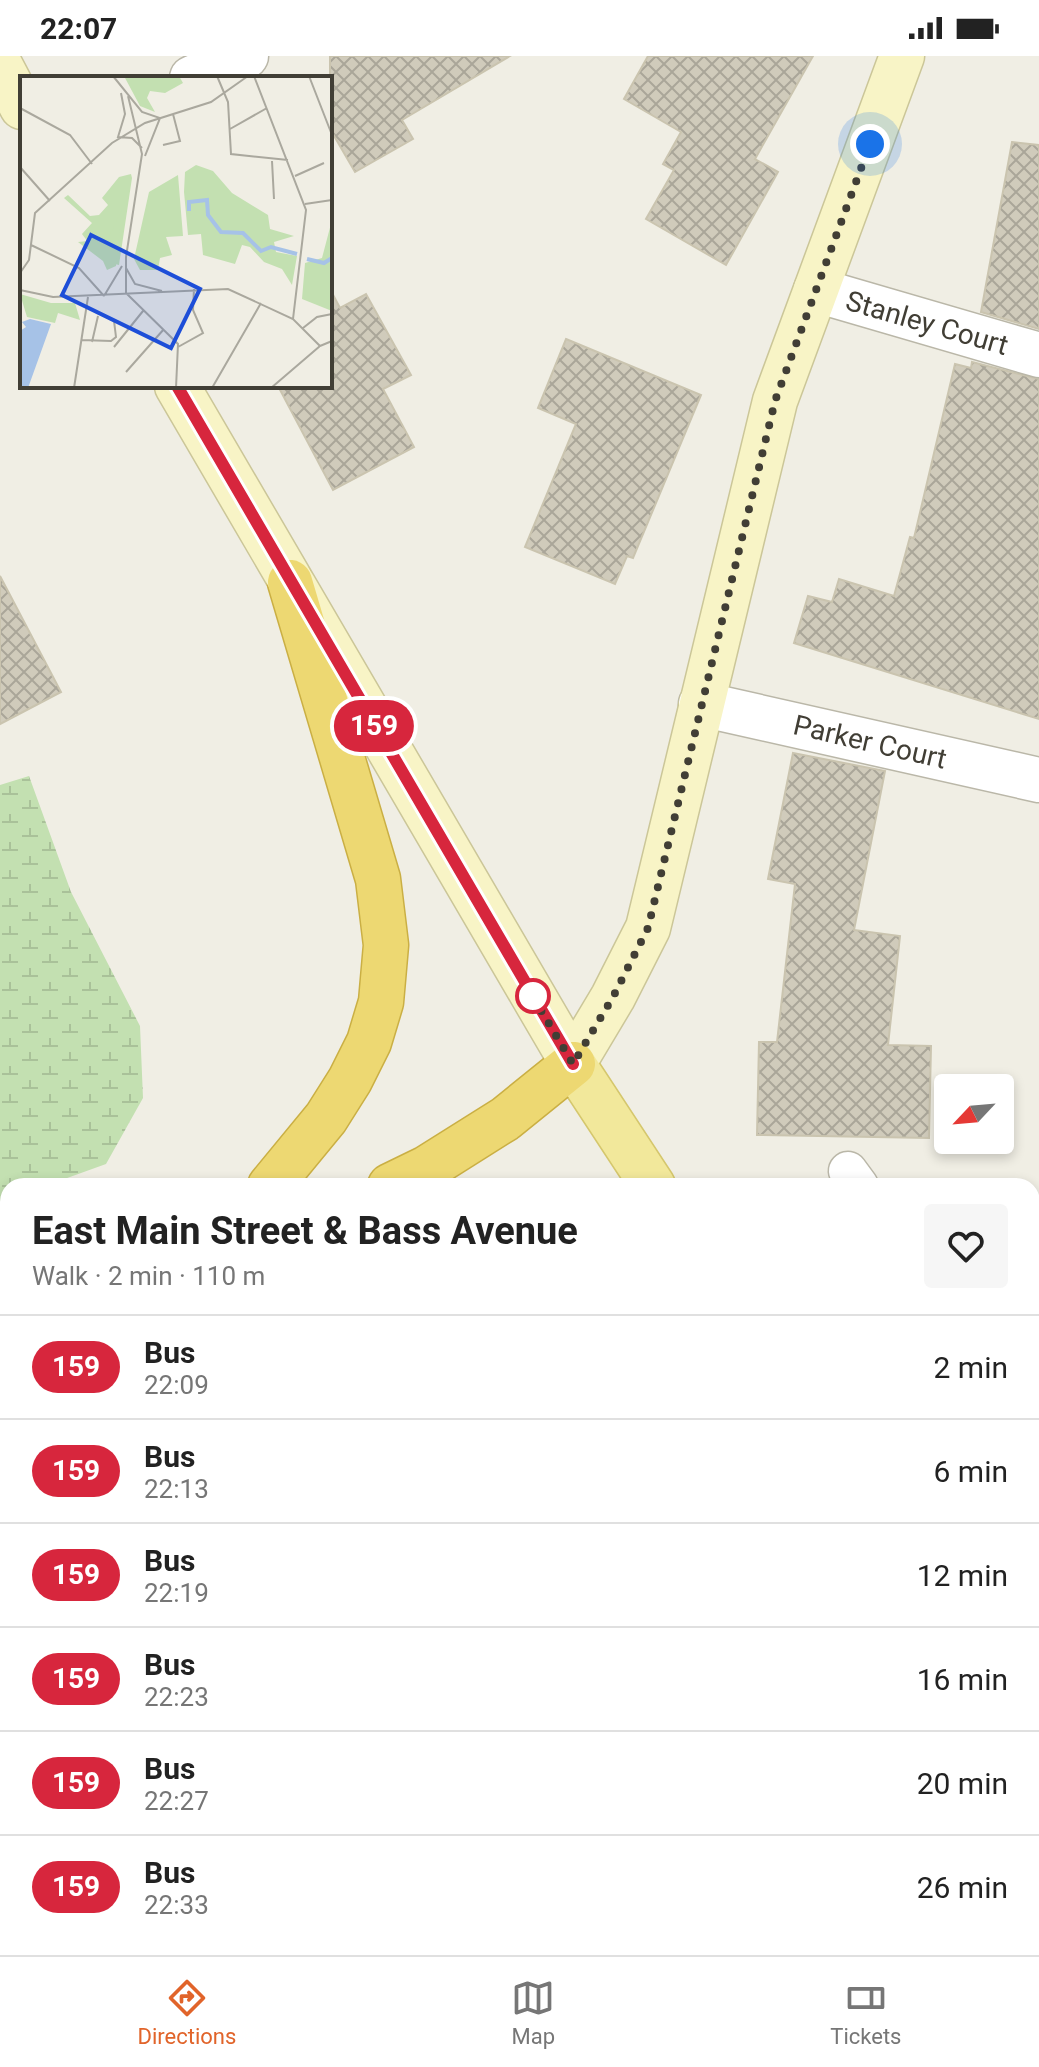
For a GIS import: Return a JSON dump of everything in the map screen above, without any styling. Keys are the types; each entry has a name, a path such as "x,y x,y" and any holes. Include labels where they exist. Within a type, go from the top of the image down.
{"highway":[{"path":"277,1178 326,1118 369,1042 381,1002 386,945 378,879 290,582"},
{"path":"406,1178 505,1119 573,1064"}],"main road":[{"path":"573,1064 613,997 648,928 775,401 902,56"},
{"path":"0,65 20,103"},
{"path":"178,388 573,1064 648,1178"}],"street":[{"path":"197,76 246,56"},
{"name":"Stanley Court","path":"816,290 1039,355"},
{"name":"Parker Court","path":"701,704 1039,780"}],"green space":[{"path":"29,776 71,892 140,1026 143,1098 106,1164 67,1178 0,1178 0,785"}],"building":[{"path":"330,56 510,56 402,120 413,139 355,172 332,132"},
{"path":"648,56 813,56 755,159 778,172 726,265 646,219 674,170 663,164 681,132 624,99"},
{"path":"1012,142 1039,145 1039,329 981,312"},
{"path":"332,293 340,308 366,294 411,375 383,389 414,447 333,490 279,388 332,388"},
{"path":"566,339 701,395 633,558 627,556 615,584 525,547 576,424 538,408"},
{"path":"972,362 1039,379 1039,719 794,643 808,596 832,602 839,579 894,596 910,537 914,538 955,364 971,368"},
{"path":"0,576 61,692 0,724"},
{"path":"793,753 885,771 854,930 900,936 888,1045 931,1046 929,1138 757,1135 759,1042 777,1042 795,884 768,879"}],"bus line":[{"name":"159","path":"178,388 573,1064"}],"route":[{"path":"533,996 526,985 573,1064 613,997 648,928 775,401 870,144"}]}
